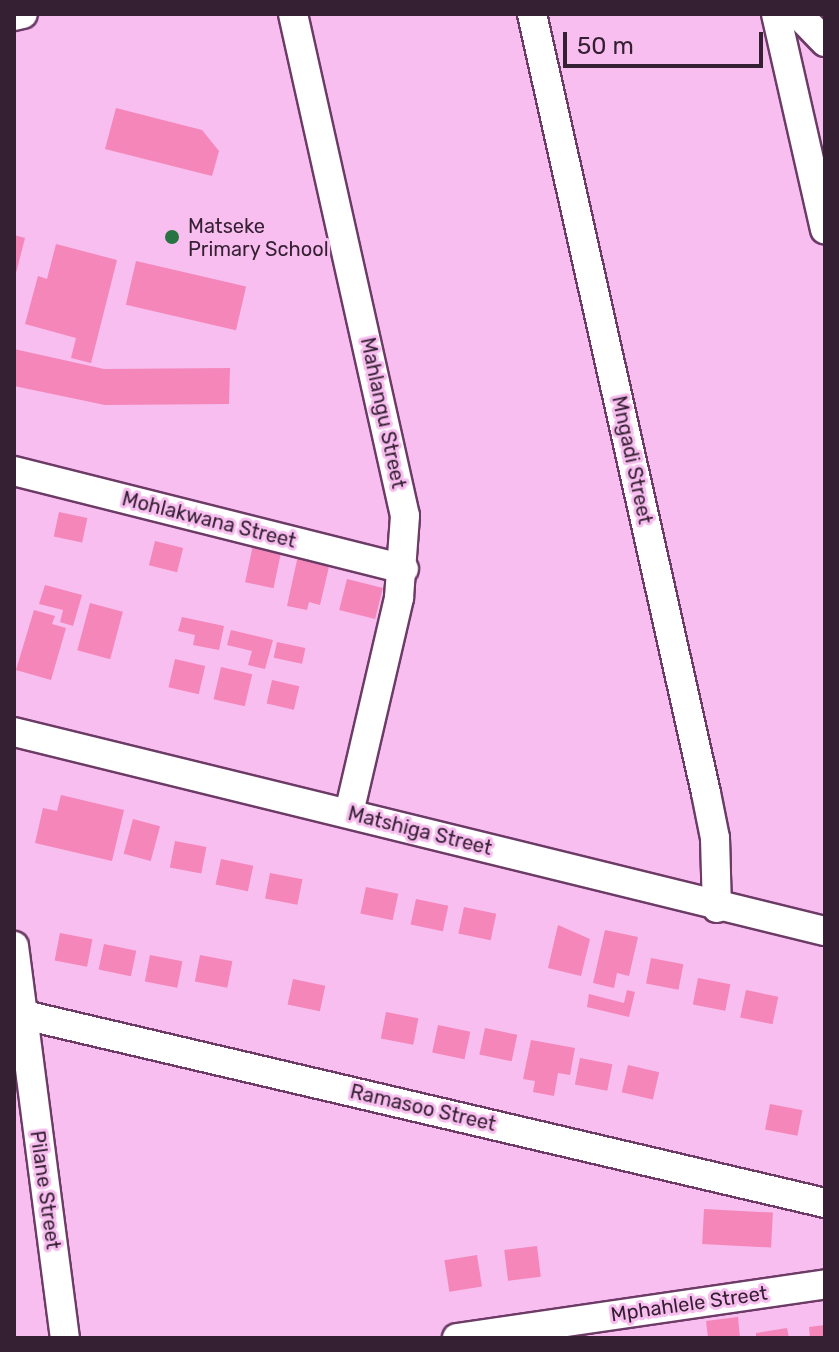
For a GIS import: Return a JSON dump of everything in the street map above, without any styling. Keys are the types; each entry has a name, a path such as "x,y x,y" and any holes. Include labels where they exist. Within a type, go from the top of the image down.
{"street":[{"path":"14,16 23,14"},
{"name":"Mahlangu Street","path":"293,14 399,478 404,569 349,813"},
{"name":"Mngadi Street","path":"532,14 706,793 717,860 717,908"},
{"path":"776,14 825,230"},
{"path":"798,14 825,42"},
{"name":"Mohlakwana Street","path":"14,471 404,569"},
{"name":"Matshiga Street","path":"14,732 349,813 717,908 825,931"},
{"name":"Pilane Street","path":"14,946 20,1014 65,1338"},
{"name":"Ramasoo Street","path":"20,1014 825,1203"},
{"name":"Mphahlele Street","path":"457,1338 825,1284"}],"building":[{"path":"116,108 202,130 219,151 212,176 105,149"},
{"path":"14,235 25,238 15,277 14,276"},
{"path":"56,244 117,260 91,363 71,358 76,338 25,324 38,276 47,279"},
{"path":"136,261 246,286 236,330 126,305"},
{"path":"14,349 104,369 230,368 229,404 105,405 14,386"},
{"path":"59,512 87,518 82,542 54,536"},
{"path":"155,541 183,548 177,572 149,565"},
{"path":"253,545 281,551 273,588 245,582"},
{"path":"299,551 331,558 320,605 309,602 307,610 287,606"},
{"path":"347,579 383,588 375,619 339,610"},
{"path":"45,585 82,595 73,626 60,622 63,610 39,604"},
{"path":"90,603 123,612 110,659 77,650"},
{"path":"34,610 55,616 52,624 66,628 51,680 16,670"},
{"path":"182,617 224,626 219,650 193,645 195,635 178,631"},
{"path":"231,630 273,640 265,669 248,665 252,651 227,645"},
{"path":"277,642 305,648 302,664 274,658"},
{"path":"175,659 205,666 199,694 168,687"},
{"path":"221,667 252,674 245,706 214,699"},
{"path":"272,680 299,686 294,710 267,703"},
{"path":"61,795 124,810 112,861 35,843 43,808 57,811"},
{"path":"133,819 160,826 151,861 124,854"},
{"path":"175,841 206,847 201,874 170,868"},
{"path":"221,859 253,866 248,891 216,884"},
{"path":"270,873 302,879 297,905 265,899"},
{"path":"366,887 398,894 393,920 360,913"},
{"path":"416,899 448,906 443,931 411,924"},
{"path":"464,907 496,914 491,940 458,933"},
{"path":"558,925 590,939 581,976 548,968"},
{"path":"605,930 638,937 629,976 617,973 614,988 593,983"},
{"path":"60,933 92,939 87,967 55,960"},
{"path":"104,944 136,951 131,976 99,969"},
{"path":"150,955 182,961 177,988 145,982"},
{"path":"200,955 232,961 227,988 195,982"},
{"path":"651,958 683,964 678,990 646,984"},
{"path":"698,978 730,984 725,1011 693,1005"},
{"path":"293,979 325,986 320,1011 288,1004"},
{"path":"627,990 635,992 629,1017 587,1007 589,994 624,1003"},
{"path":"746,990 778,997 772,1024 740,1017"},
{"path":"386,1012 418,1018 413,1045 381,1039"},
{"path":"438,1025 470,1032 464,1059 432,1052"},
{"path":"485,1028 517,1035 512,1061 479,1054"},
{"path":"531,1040 575,1048 570,1075 558,1073 554,1096 533,1092 535,1081 523,1079"},
{"path":"580,1058 612,1064 607,1091 575,1085"},
{"path":"628,1065 659,1072 653,1099 622,1092"},
{"path":"770,1104 802,1110 797,1136 765,1130"},
{"path":"704,1209 773,1213 771,1248 702,1244"},
{"path":"537,1246 541,1277 508,1281 504,1250"},
{"path":"477,1255 482,1287 449,1292 444,1260"},
{"path":"738,1317 740,1338 708,1338 706,1321"},
{"path":"825,1325 825,1338 810,1338 809,1327"},
{"path":"787,1328 789,1338 756,1338 756,1333"}],"place":[{"name":"Matseke Primary School","path":"172,237"}]}
